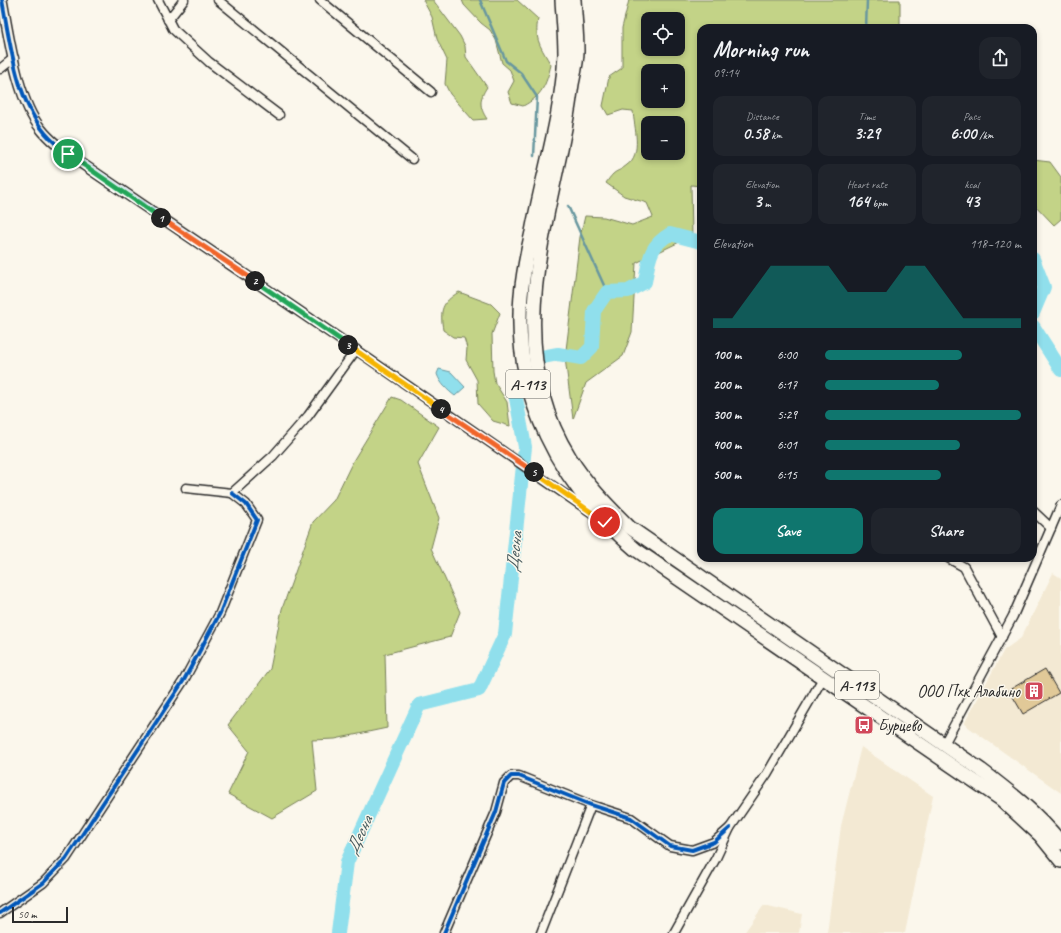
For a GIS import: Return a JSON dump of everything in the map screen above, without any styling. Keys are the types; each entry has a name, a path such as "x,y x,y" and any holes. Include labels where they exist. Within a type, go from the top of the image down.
{"highway":[{"name":"А-113","path":"527,296 531,233 556,124 565,54 562,0"},
{"name":"А-113","path":"574,0 577,52 566,127 521,327 527,378 533,404 545,435 566,462 639,534 944,744 1015,796 1039,818 1061,843"},
{"name":"А-113","path":"566,462 581,494 605,522 635,549 1002,800 1040,835 1061,861"}],"street":[{"path":"2,0 14,58 29,110 41,130 56,144 500,448 605,522"},
{"path":"158,0 173,29 208,62 279,115"},
{"path":"168,20 184,0"},
{"path":"218,0 412,159"},
{"path":"320,0 431,92"},
{"path":"0,69 14,58"},
{"path":"232,493 273,456 308,416 356,350"},
{"path":"0,913 43,883 66,859 154,726 195,660 220,613 257,520 246,504 232,493 186,488"},
{"path":"1037,560 1061,505"},
{"path":"1037,515 1051,528"},
{"path":"954,562 964,568 1002,637"},
{"path":"944,744 1013,616 1036,562"},
{"path":"674,933 716,858 730,828 767,774 823,678"},
{"path":"444,933 496,812 504,783 511,776 519,776 591,805 631,818 670,846 692,850 714,842 730,828"},
{"path":"541,933 591,805"}],"shaded area":[{"path":"1053,573 1061,578 1061,793 964,724 1004,650 1021,638"},
{"path":"861,747 933,796 905,933 827,933 841,826"},
{"path":"764,905 802,914 799,933 744,933"}],"green space":[{"path":"423,0 433,0 460,36 465,46 466,57 487,87 482,95 481,107 487,119 473,120 450,94 445,84 447,60 437,39 432,17"},
{"path":"462,0 517,0 538,19 537,33 539,43 551,65 545,84 539,94 523,106 512,103 508,92 514,81 510,70 502,63 496,40 490,30 464,5"},
{"path":"629,0 900,0 900,24 697,24 697,186 691,185 692,236 636,263 632,332 623,356 586,383 573,419 565,358 580,237 585,216 604,217 632,225 653,217 647,203 624,196 606,183 614,173 623,168 632,160 636,147 636,132 633,111 623,110 608,115 603,106 609,77 622,68 622,28"},
{"path":"1037,160 1050,162 1061,177 1061,219 1054,225 1037,207"},
{"path":"459,292 491,304 500,313 492,334 493,371 495,383 507,402 510,426 493,421 478,404 477,380 466,360 467,348 464,338 453,337 443,330 443,308 448,300"},
{"path":"392,397 401,400 439,427 418,464 439,518 431,548 460,612 450,637 385,654 387,728 335,739 312,740 317,791 272,818 228,794 249,751 228,725 270,669 282,609 313,522 334,500 353,461"}],"water":[{"path":"439,369 451,372 465,387 455,396 440,380 437,374"}],"building":[{"name":"ООО Пхк Алабино","path":"1045,669 1059,693 1023,714 1009,690"}],"waterway":[{"path":"480,0 506,61 521,73 537,97 534,156"},
{"path":"866,24 867,0"},
{"path":"568,206 607,292"},
{"name":"Десна","path":"338,933 347,862 419,705 479,690 505,634 525,447 515,393 522,377 542,357 558,354 581,358 592,347 594,311 607,292 628,291 645,282 651,254 658,243 663,239 670,234 697,241"},
{"name":"Десна","path":"1037,269 1044,287 1037,304"},
{"name":"Десна","path":"1037,332 1061,370"}],"cycle path":[{"path":"2,0 13,58 24,97 32,114 43,130 56,144 605,522"},
{"path":"0,913 43,883 66,859 184,680 220,613 257,520 246,504 232,493"},
{"path":"444,933 496,812 504,783 511,776 519,776 591,805 631,818 670,846 692,850 714,842 730,828"}],"place":[{"name":"ООО Пхк Алабино","path":"1034,691"},
{"name":"Бурцево","path":"864,725"}],"route":[{"path":"68,154 605,522"}]}
